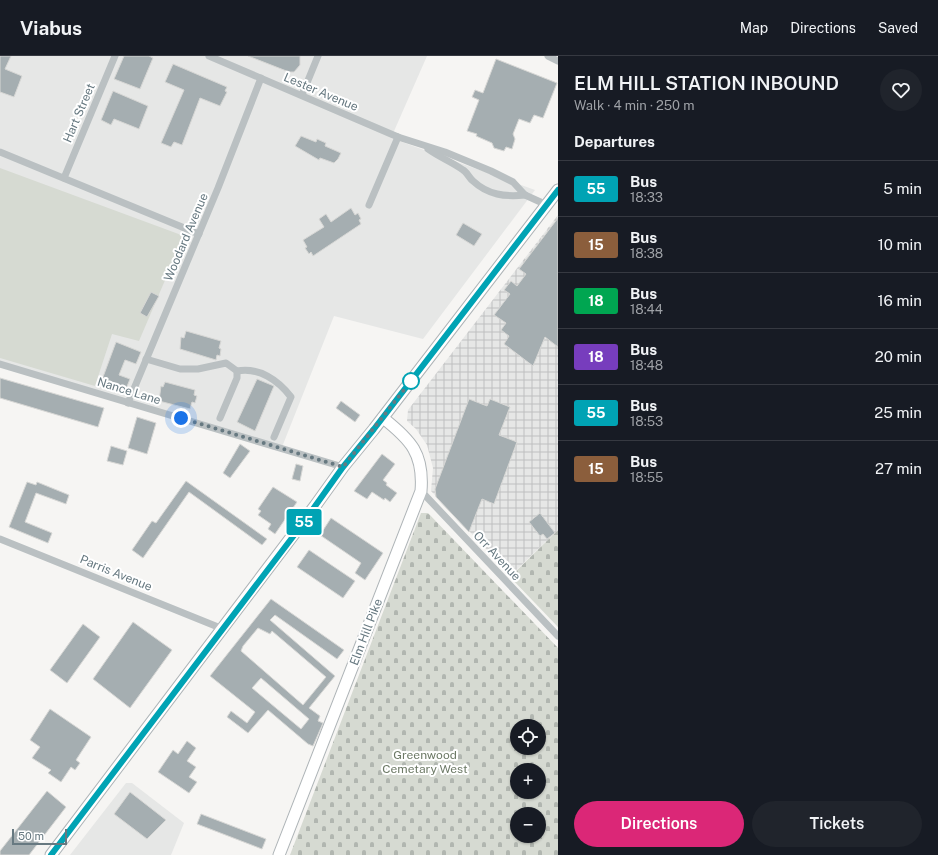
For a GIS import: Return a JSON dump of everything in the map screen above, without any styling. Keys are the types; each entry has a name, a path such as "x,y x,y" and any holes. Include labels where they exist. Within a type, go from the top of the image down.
{"main road":[{"path":"51,855 223,629 343,467 383,418 558,190"},
{"name":"Elm Hill Pike","path":"279,855 421,491 421,465 417,452 403,434 383,418"}],"street":[{"name":"Hart Street","path":"64,178 115,56"},
{"name":"Lester Avenue","path":"209,56 398,137 425,147 445,152 509,179 525,195 547,205"},
{"path":"302,96 318,56"},
{"path":"548,56 558,61"},
{"name":"Woodard Avenue","path":"128,403 199,234 261,78"},
{"path":"369,205 398,137"},
{"name":"Lester Avenue","path":"425,147 440,158 464,170 474,182 491,193 508,197 525,195"},
{"path":"0,152 199,234"},
{"path":"464,170 468,162"},
{"path":"146,359 180,369 198,370 226,363 237,371 246,370 265,375 276,381 291,397 274,437"},
{"name":"Nance Lane","path":"0,364 343,467"},
{"path":"220,418 237,378 237,371"},
{"name":"Orr Avenue","path":"421,491 558,636"},
{"name":"Parris Avenue","path":"0,539 223,629"}],"shaded area":[{"path":"0,56 427,56 391,138 535,190 423,339 334,316 282,447 0,362"},
{"path":"558,215 558,530 511,575 431,491 433,468 427,445 416,429 407,421 408,410"},
{"path":"126,783 132,783 184,823 171,855 70,855"}],"green space":[{"path":"0,168 184,236 139,341 112,334 95,386 0,358"},
{"name":"Greenwood Cemetary West","path":"421,513 428,513 558,648 558,855 290,855"},
{"path":"558,530 558,627 510,577"}],"building":[{"path":"0,56 11,56 5,69 22,76 14,97 0,92"},
{"path":"124,56 149,56 153,58 140,89 114,79"},
{"path":"248,56 300,56 300,65 294,72 289,72"},
{"path":"496,59 557,83 543,118 534,115 530,123 519,119 513,134 515,139 512,149 506,147 504,151 494,148 492,143 476,136 477,134 467,131 479,100 472,97 475,90 483,93"},
{"path":"173,64 227,87 225,91 227,92 220,106 200,98 182,145 174,142 171,147 161,143 184,90 165,82"},
{"path":"113,91 148,106 139,129 114,119 111,125 101,120"},
{"path":"301,136 316,142 317,139 326,143 325,146 341,153 338,159 334,163 320,158 319,160 295,146"},
{"path":"351,208 355,215 358,213 361,219 359,220 361,224 313,256 311,252 309,254 305,248 307,247 303,240 324,227 319,219 326,214 331,222"},
{"path":"558,218 558,347 545,337 533,366 504,344 509,336 501,330 506,323 494,315 510,294 504,290 511,281 517,286 526,274 519,269"},
{"path":"463,223 482,234 474,246 456,235"},
{"path":"151,292 159,296 147,317 140,313"},
{"path":"186,331 221,341 219,348 221,349 220,356 217,355 216,360 180,349 181,337 184,338"},
{"path":"116,342 141,352 136,364 125,360 119,375 130,379 124,394 100,385"},
{"path":"0,378 104,408 98,427 0,398"},
{"path":"257,379 274,386 255,431 237,422"},
{"path":"165,382 195,390 194,395 197,396 195,403 192,402 190,409 159,401 161,386 163,387"},
{"path":"469,399 487,406 490,399 510,407 499,435 517,442 494,504 482,499 469,532 436,497 435,489"},
{"path":"341,401 360,415 355,422 336,408"},
{"path":"137,417 156,423 147,454 128,448"},
{"path":"240,444 250,451 230,478 223,473"},
{"path":"111,446 127,451 123,465 107,461"},
{"path":"382,454 395,464 383,480 387,483 386,485 397,493 390,502 372,492 367,499 354,491"},
{"path":"296,464 303,466 300,481 292,479"},
{"path":"186,481 267,539 262,545 189,492 143,558 132,550 152,521 156,523"},
{"path":"27,482 36,485 37,482 69,495 66,504 36,493 25,522 52,533 48,543 9,527"},
{"path":"273,487 297,502 275,534 268,529 271,524 258,515 261,511 258,509"},
{"path":"540,513 555,533 547,539 543,534 540,536 529,522"},
{"path":"331,518 383,553 365,580 355,573 361,563 320,535"},
{"path":"309,550 355,581 343,598 297,567"},
{"path":"271,599 344,650 337,659 275,615 270,620 335,676 309,708 320,716 318,721 323,723 313,746 308,744 268,710 248,733 227,717 231,711 247,723 255,712 210,676","holes":["258,628 270,634 272,631 326,677 303,705 241,651 243,646","261,678 309,719 301,729 252,688"]},
{"path":"133,622 172,650 130,708 93,679"},
{"path":"83,624 100,637 67,683 50,670"},
{"path":"50,709 91,737 76,760 80,763 75,770 71,767 61,782 48,773 51,770 32,758 40,747 30,740"},
{"path":"187,741 196,748 187,761 196,767 189,777 197,782 189,793 158,772 173,750 178,754"},
{"path":"47,791 66,807 29,855 0,855 0,851"},
{"path":"130,792 166,820 147,839 114,814"},
{"path":"201,814 266,839 262,849 197,824"}],"bus line":[{"name":"55","path":"51,855 298,530 343,467 558,190"}],"route":[{"path":"181,418 343,467 411,381"}]}
